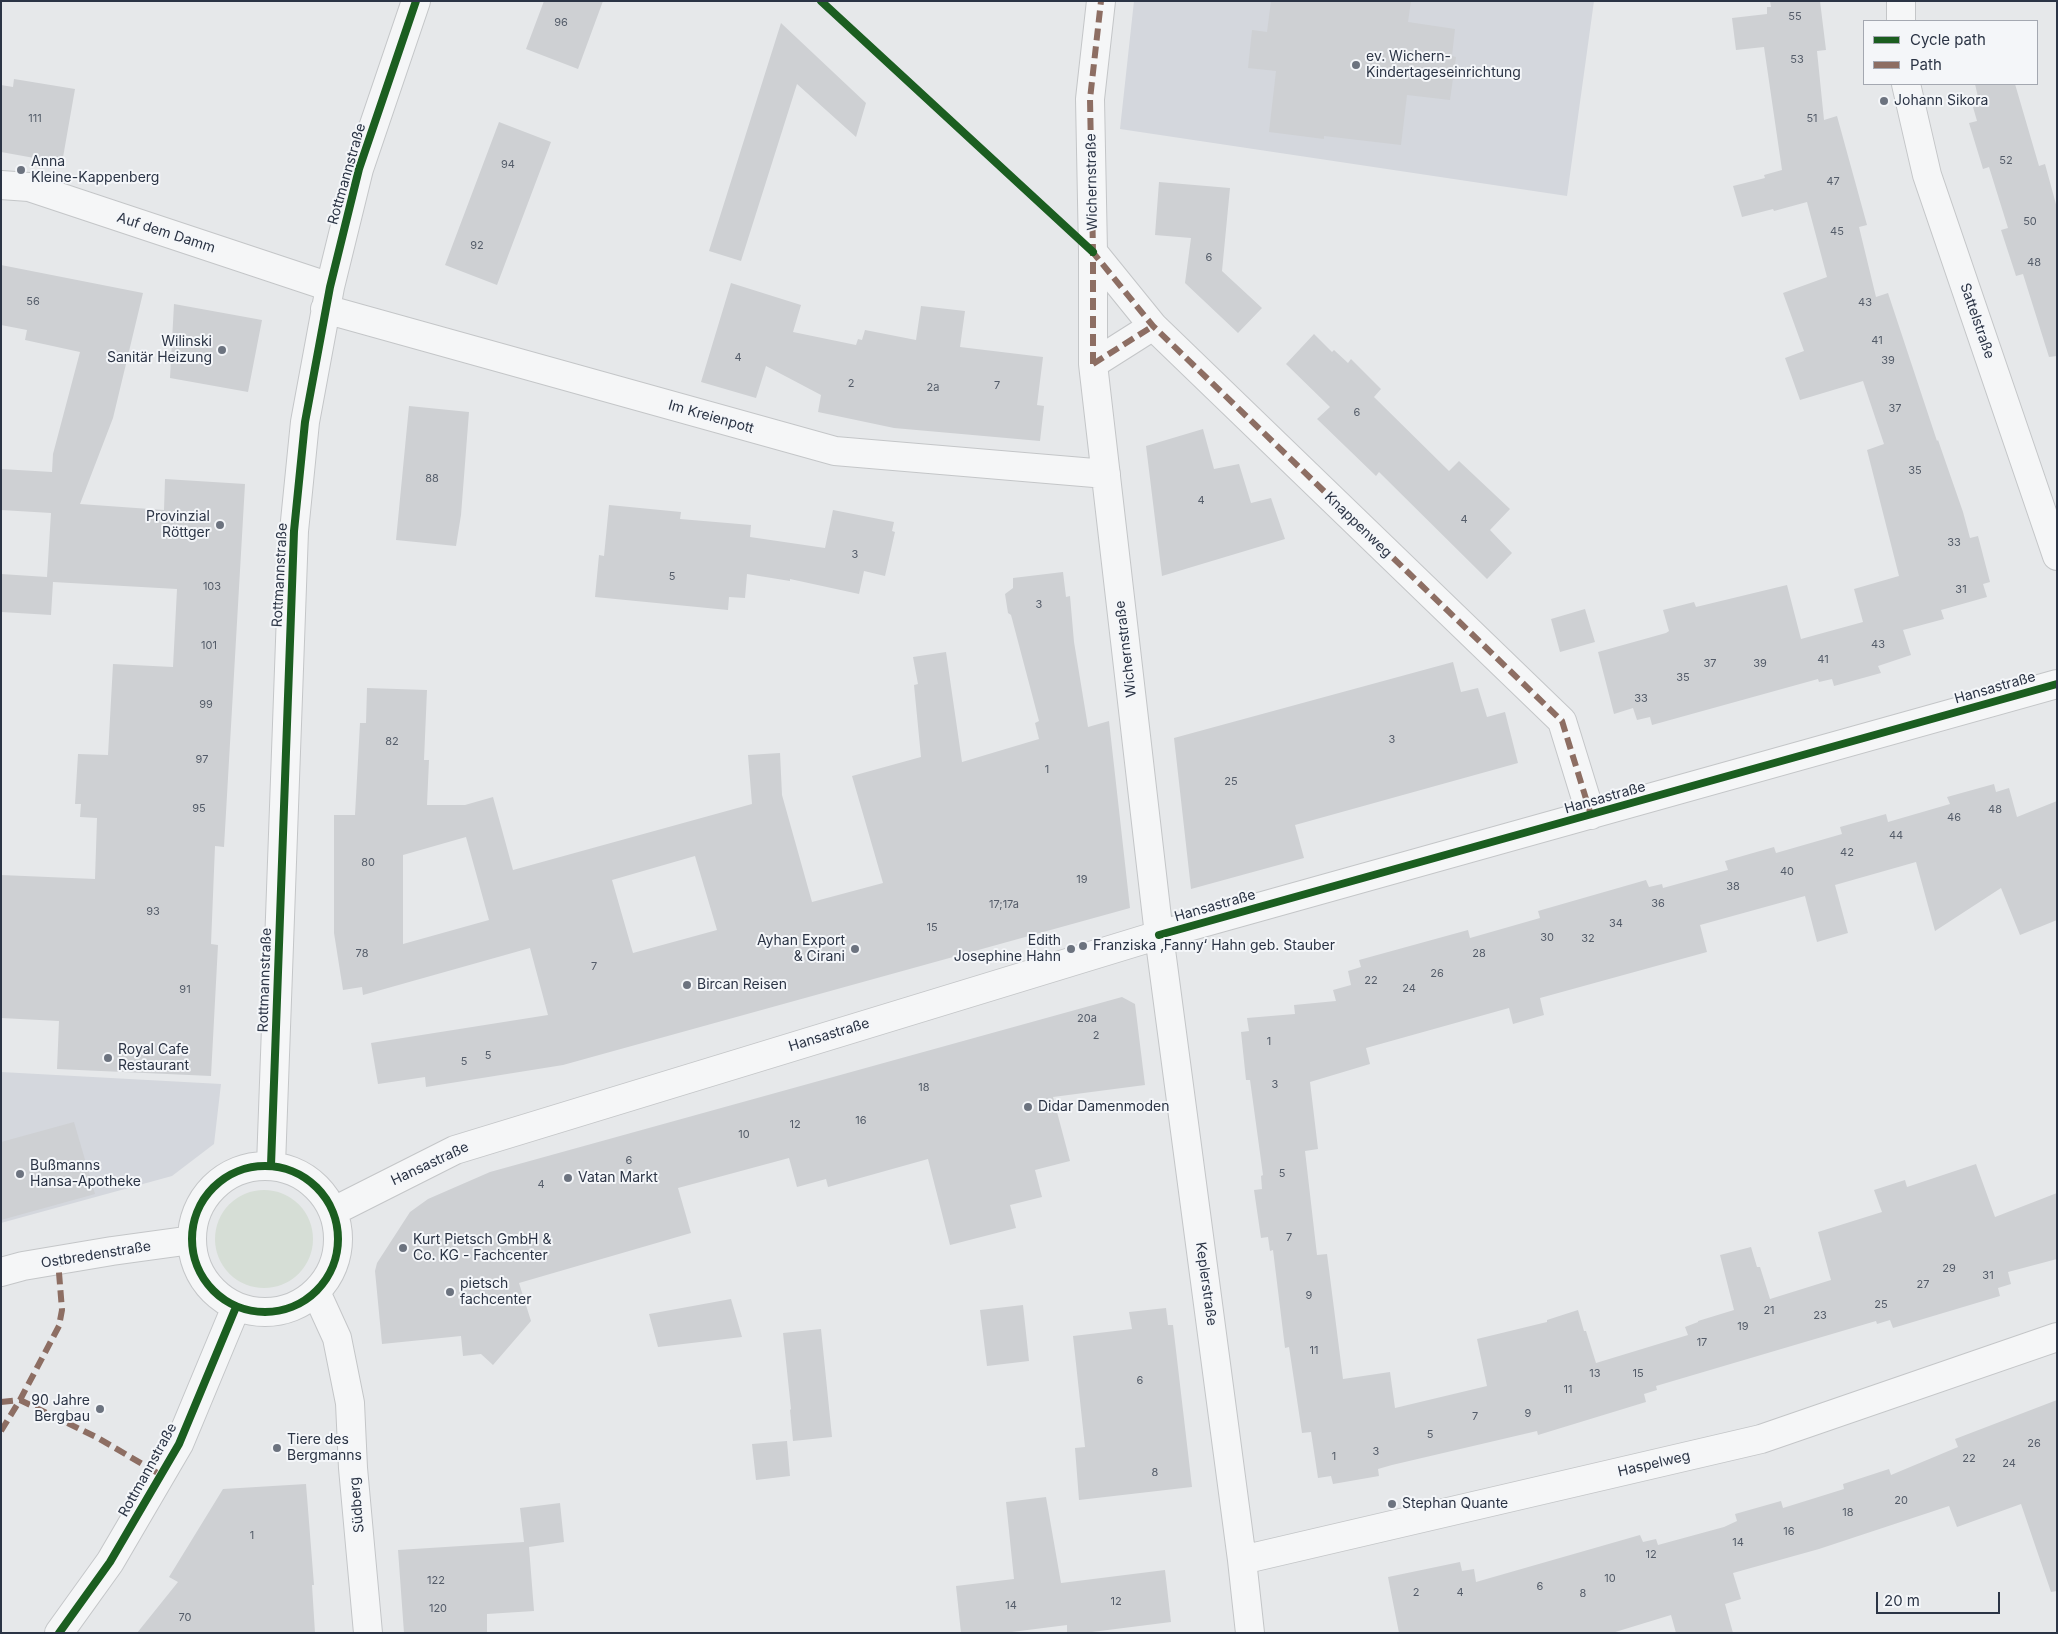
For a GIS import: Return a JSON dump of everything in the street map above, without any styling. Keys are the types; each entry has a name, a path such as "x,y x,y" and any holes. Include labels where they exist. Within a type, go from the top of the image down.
{"street":[{"name":"Rottmannstraße","path":"271,1165 294,531 305,422 327,298 359,169 416,1"},
{"name":"Wichernstraße","path":"1101,1 1090,99 1093,364 1159,935"},
{"path":"1901,1 1901,20"},
{"name":"Sattelstraße","path":"1906,85 1927,175 2057,556"},
{"name":"Auf dem Damm","path":"1,185 29,188 327,298"},
{"name":"Knappenweg","path":"1093,252 1153,326 1562,721 1590,815"},
{"name":"Im Kreienpott","path":"327,298 835,452 1106,474"},
{"path":"1093,364 1153,326"},
{"name":"Hansastraße","path":"334,1212 455,1150 1159,935 2057,684"},
{"name":"Keplerstraße","path":"1159,935 1242,1560 1250,1633"},
{"path":"271,1165 291,1170 309,1180 324,1194 334,1212 338,1228 336,1254 328,1278 316,1292 299,1304 279,1311 257,1312 236,1307 218,1296 204,1280 195,1261 192,1240 196,1216 207,1194 224,1178 247,1168 271,1165"},
{"name":"Ostbredenstraße","path":"1,1272 23,1266 112,1251 192,1240"},
{"name":"Südberg","path":"316,1292 337,1338 350,1403 353,1468 368,1633"},
{"name":"Rottmannstraße","path":"59,1633 110,1562 179,1444 236,1307"},
{"name":"Haspelweg","path":"1242,1560 1761,1439 2057,1337"}],"shaded area":[{"name":"ev. Wichern- Kindertageseinrichtung","path":"1134,1 1594,1 1567,196 1120,129"},
{"path":"1,1072 221,1084 214,1144 172,1176 1,1223"},
{"path":"264,1190 283,1194 299,1204 309,1220 313,1239 309,1258 299,1274 283,1284 264,1288 245,1284 229,1274 219,1258 215,1239 219,1220 229,1204 245,1194"}],"building":[{"path":"544,1 603,1 578,69 526,49"},
{"path":"1271,1 1411,1 1408,22 1455,29 1452,56 1456,57 1450,100 1407,95 1401,145 1324,136 1324,139 1269,132 1276,71 1248,68 1252,30 1267,32"},
{"path":"1770,1 1820,1 1826,50 1817,51 1824,120 1837,116 1867,225 1859,227 1876,297 1888,293 1937,441 1963,512 1970,538 1978,536 1990,582 1983,584 1987,597 1941,610 1944,619 1903,630 1911,655 1878,666 1881,673 1834,686 1832,679 1819,682 1818,679 1652,725 1650,717 1637,720 1633,708 1614,714 1598,652 1666,633 1669,631 1663,610 1694,602 1696,607 1787,585 1801,639 1863,622 1854,589 1899,576 1867,450 1884,444 1863,381 1800,400 1785,358 1804,351 1783,293 1827,277 1807,202 1742,217 1733,186 1765,178 1764,175 1782,170 1764,47 1736,50 1732,18 1767,14 1767,7 1771,7"},
{"path":"781,23 866,103 856,137 797,84 741,261 709,251"},
{"path":"14,79 75,89 62,163 1,152 1,85 13,87"},
{"path":"1975,85 2015,85 2039,166 2045,164 2057,208 2057,356 2049,357 2023,274 2016,276 2001,230 2008,228 1989,167 1983,169 1969,123 1977,121 1973,107 1980,106"},
{"path":"499,122 551,142 497,285 445,265"},
{"path":"1159,182 1230,188 1222,271 1262,308 1238,333 1185,283 1191,238 1155,235"},
{"path":"1,265 143,293 113,418 80,504 164,510 165,479 245,484 224,847 215,846 211,944 218,945 211,1076 57,1069 59,1021 1,1018 1,875 95,879 97,818 80,817 81,804 75,804 78,754 108,755 113,664 173,667 177,589 53,582 51,615 1,612 1,574 47,577 51,513 1,510 1,469 52,472 53,454 80,352 25,340 27,330 1,325"},
{"path":"731,283 801,305 793,332 856,345 858,339 862,340 865,330 916,340 921,306 965,311 960,347 1043,357 1037,405 1044,406 1040,441 894,428 818,412 821,395 766,366 756,398 701,382"},
{"name":"Wilinski Sanitär Heizung","path":"174,304 262,320 248,392 170,378"},
{"path":"1314,334 1332,352 1334,350 1348,363 1351,359 1381,389 1374,397 1449,471 1459,461 1510,509 1490,530 1512,553 1487,579 1379,472 1376,476 1317,419 1330,407 1286,364"},
{"path":"409,406 469,412 461,515 456,546 396,540"},
{"path":"1203,429 1214,469 1239,464 1251,503 1271,498 1285,539 1162,576 1146,446"},
{"path":"609,505 681,512 680,519 751,525 750,537 825,548 833,510 894,522 892,531 895,532 885,576 864,571 859,594 790,579 790,581 747,574 745,598 729,597 728,610 595,597 599,555 604,556"},
{"path":"1063,572 1066,597 1070,596 1074,642 1088,727 1109,721 1130,908 563,1065 426,1087 425,1077 378,1084 371,1043 548,1015 530,948 363,995 362,987 343,990 334,933 334,815 355,815 360,723 366,723 367,688 427,690 424,760 429,760 427,805 465,805 493,797 513,870 752,804 748,755 780,753 782,795 812,902 883,883 852,776 921,757 914,685 918,684 913,657 946,652 962,762 1039,739 1035,723 1039,721 1011,615 1008,613 1005,594 1013,588 1013,578","holes":["466,837 489,920 403,944 403,855","695,856 717,930 633,953 612,880"]},
{"path":"1585,609 1595,642 1560,652 1551,619"},
{"path":"1453,662 1461,692 1478,688 1487,717 1505,712 1518,763 1295,825 1304,858 1191,889 1174,738"},
{"path":"1994,784 1996,792 2009,788 2017,817 2057,801 2057,920 2020,935 2001,888 1935,931 1916,862 1835,885 1848,933 1817,942 1805,896 1700,925 1707,952 1540,998 1544,1015 1513,1024 1509,1008 1366,1048 1370,1064 1310,1082 1318,1149 1305,1151 1317,1255 1327,1254 1343,1379 1390,1372 1395,1408 1487,1386 1477,1339 1547,1322 1547,1320 1578,1310 1596,1363 1688,1335 1685,1327 1734,1310 1720,1255 1751,1247 1757,1267 1760,1267 1770,1299 1831,1280 1818,1232 1882,1212 1874,1190 1905,1180 1907,1187 1976,1164 1995,1217 2057,1193 2057,1259 2008,1272 2011,1284 1998,1288 2000,1296 1893,1328 1890,1320 1877,1324 1876,1321 1656,1386 1657,1390 1644,1394 1646,1402 1538,1435 1537,1431 1392,1465 1378,1469 1379,1476 1333,1484 1331,1476 1318,1478 1311,1432 1302,1433 1289,1347 1285,1348 1273,1250 1270,1251 1268,1237 1261,1238 1254,1190 1262,1189 1261,1176 1263,1175 1250,1080 1246,1080 1241,1032 1249,1031 1247,1018 1295,1014 1294,1005 1336,1001 1333,990 1351,985 1348,971 1361,967 1359,960 1468,930 1470,938 1540,918 1538,911 1646,880 1649,887 1662,884 1663,888 1728,870 1725,861 1774,847 1776,853 1842,834 1840,827 1886,814 1888,822 1950,804 1947,797"},
{"path":"1122,997 1135,1004 1145,1085 1053,1097 1070,1161 1035,1170 1042,1197 1010,1205 1016,1228 950,1245 928,1159 828,1187 826,1179 797,1187 789,1158 678,1188 691,1233 519,1283 531,1321 493,1365 481,1354 463,1356 461,1336 382,1344 375,1271 377,1263 410,1212 428,1199 490,1172"},
{"path":"74,1122 95,1194 1,1220 1,1142"},
{"path":"731,1299 742,1337 658,1347 649,1314"},
{"path":"1023,1305 1029,1361 987,1366 980,1310"},
{"path":"1166,1308 1168,1325 1173,1325 1192,1487 1079,1500 1075,1448 1085,1447 1073,1336 1132,1329 1129,1312"},
{"path":"821,1329 832,1437 793,1441 783,1333"},
{"path":"2057,1400 2057,1591 2051,1592 2021,1504 1957,1527 1949,1506 1819,1549 1733,1573 1741,1599 1725,1604 1733,1633 1676,1633 1671,1615 1612,1633 1399,1633 1388,1577 1460,1562 1462,1571 1474,1569 1476,1582 1640,1535 1643,1542 1656,1539 1658,1545 1724,1527 1737,1521 1735,1514 1781,1501 1783,1508 1844,1489 1843,1484 1889,1469 1891,1475 1958,1447 1955,1439"},
{"path":"787,1441 790,1476 756,1480 752,1444"},
{"path":"306,1484 314,1585 312,1585 315,1633 137,1633 178,1582 169,1577 223,1489"},
{"path":"1046,1497 1061,1583 1165,1570 1171,1622 1084,1633 1067,1633 1067,1625 1004,1633 961,1633 956,1586 1014,1579 1006,1502"},
{"path":"560,1503 564,1542 529,1547 534,1611 487,1614 487,1633 404,1633 398,1550 524,1542 520,1508"}],"marked path":[{"path":"1093,364 1090,99 1101,1"},
{"path":"1091,250 1153,326 1562,721 1591,815"},
{"path":"1093,364 1153,326"},
{"path":"1,1431 20,1400 59,1326 62,1310 58,1260"},
{"path":"1,1402 20,1400 98,1438 161,1475"}],"cycle path":[{"path":"271,1165 294,531 305,422 330,287 359,169 416,1"},
{"path":"821,1 1093,252"},
{"path":"1159,935 2057,684"},
{"path":"265,1166 293,1171 317,1187 333,1211 338,1239 333,1267 317,1291 293,1307 265,1312 237,1307 213,1291 197,1267 192,1239 197,1211 213,1187 237,1171 265,1166"},
{"path":"59,1633 110,1562 179,1444 236,1307"}],"place":[{"name":"ev. Wichern- Kindertageseinrichtung","path":"1356,65"},
{"name":"Johann Sikora","path":"1884,101"},
{"name":"Anna Kleine-Kappenberg","path":"21,170"},
{"name":"Wilinski Sanitär Heizung","path":"222,350"},
{"name":"Provinzial Röttger","path":"220,525"},
{"name":"Franziska ‚Fanny‘ Hahn geb. Stauber","path":"1083,946"},
{"name":"Ayhan Export & Cirani","path":"855,949"},
{"name":"Edith Josephine Hahn","path":"1071,949"},
{"name":"Bircan Reisen","path":"687,985"},
{"name":"Royal Cafe Restaurant","path":"108,1058"},
{"name":"Didar Damenmoden","path":"1028,1107"},
{"name":"Bußmanns Hansa-Apotheke","path":"20,1174"},
{"name":"Vatan Markt","path":"568,1178"},
{"name":"Kurt Pietsch GmbH & Co. KG - Fachcenter","path":"403,1248"},
{"name":"pietsch fachcenter","path":"450,1292"},
{"name":"90 Jahre Bergbau","path":"100,1409"},
{"name":"Tiere des Bergmanns","path":"277,1448"},
{"name":"Stephan Quante","path":"1392,1504"}]}
